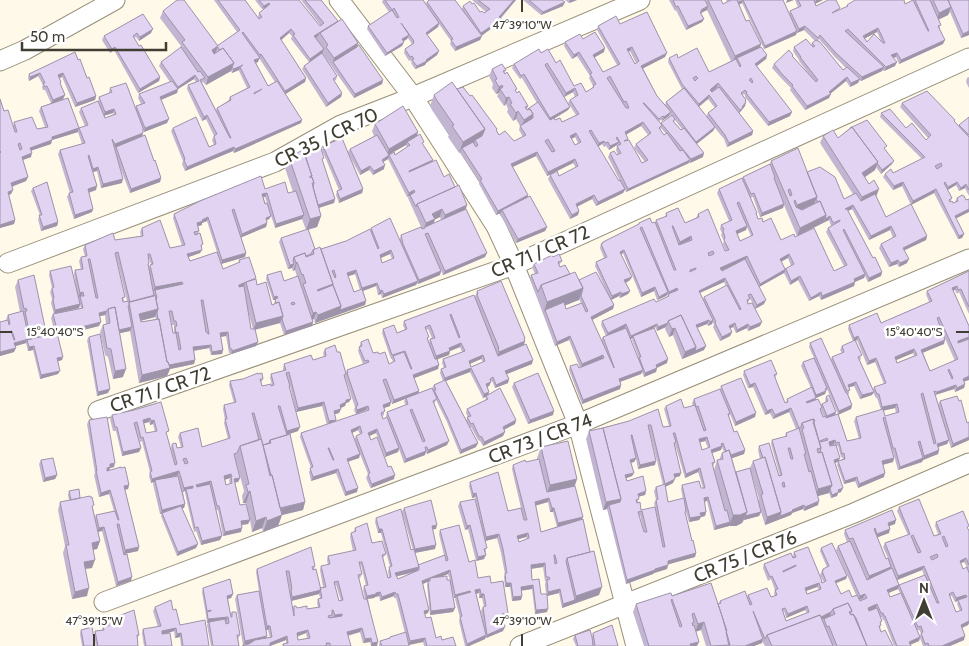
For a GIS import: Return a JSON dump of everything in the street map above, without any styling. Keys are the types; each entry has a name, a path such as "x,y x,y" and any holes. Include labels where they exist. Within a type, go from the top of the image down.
{"street":[{"path":"0,61 25,50 115,0"},
{"path":"339,0 413,97 496,226 514,264 578,424 636,646"},
{"name":"CR 35 / CR 70","path":"8,263 275,162 341,125 413,97 640,0"},
{"name":"CR 71 / CR 72","path":"98,411 514,264 969,58"},
{"name":"CR 73 / CR 74","path":"104,602 578,424 969,260"},
{"name":"CR 75 / CR 76","path":"520,646 854,513 969,462"}],"building":[{"path":"177,0 184,0 218,46 212,50 214,54 223,48 234,63 208,77 182,42 185,40 163,11"},
{"path":"218,0 245,0 259,19 262,17 259,13 270,4 264,6 259,0 299,0 320,26 324,23 305,0 321,0 338,21 314,36 324,49 310,59 293,35 295,34 291,29 280,38 306,78 285,91 261,54 243,32 260,58 254,60 268,86 277,81 302,120 187,167 173,128 196,117 209,147 216,144 214,136 217,134 207,115 204,117 188,85 199,81 195,75 178,87 161,62 181,47 198,72 200,71 205,78 200,80 231,138 217,108 231,100 230,97 250,87 240,67 243,65 234,69 232,67 234,63 223,48 220,50 217,46 240,30"},
{"path":"385,0 423,0 439,23 426,33 439,51 427,61 417,66 412,60 414,59 412,56 410,57 405,49 414,41 401,23 409,35 402,39 404,42 387,53 368,26 392,10","holes":["394,8 399,17 397,18 392,10"]},
{"path":"429,0 455,0 482,36 456,47 451,40 453,39 427,2"},
{"path":"478,0 514,0 499,17 502,19 481,33 463,6 470,1 472,4 474,3 480,12 484,13 490,9"},
{"path":"529,0 562,0 565,2 543,12"},
{"path":"673,0 705,0 708,6 700,12 704,19 688,26"},
{"path":"708,0 721,0 723,4 731,0 737,0 746,21 749,20 761,44 735,56"},
{"path":"743,0 783,0 797,31 765,46"},
{"path":"798,0 814,0 816,6 828,0 836,0 840,8 832,13 848,6 855,0 904,0 905,4 913,0 929,31 915,0 930,0 941,25 938,26 945,40 901,60 897,53 891,55 897,62 886,67 848,29 845,31 884,67 862,77 820,35 818,38 805,26 799,29 790,11 801,6","holes":["878,28 885,43 874,34 867,42 863,36"]},
{"path":"933,0 948,0 951,7 939,13"},
{"path":"948,0 969,0 969,31 963,34"},
{"path":"647,12 667,53 641,66 657,96 671,112 659,119 643,103 662,125 659,128 664,135 667,133 680,151 683,150 690,160 628,189 610,153 614,151 617,155 621,153 617,146 621,144 617,137 619,142 610,146 608,142 599,143 591,130 589,131 625,189 598,202 594,195 576,204 579,211 572,215 550,175 557,171 559,176 578,166 575,159 548,172 537,152 511,164 528,195 498,211 480,180 482,179 462,148 473,142 476,147 478,145 475,140 482,136 485,129 457,89 463,87 470,96 472,95 497,129 499,135 505,131 514,141 526,135 520,126 533,118 533,114 528,109 538,102 550,120 560,118 562,122 579,114 570,100 578,95 575,88 566,93 547,63 545,65 570,107 550,118 524,74 521,76 514,64 539,49 541,53 548,49 556,63 560,60 574,86 581,83 586,92 596,84 590,74 592,73 579,52 574,55 565,42 580,34 583,39 595,32 605,48 593,55 603,72 620,64 598,26 616,16 620,24","holes":["632,47 639,61 635,64 627,49","610,76 629,108 626,108 607,78","643,122 651,133 636,144 648,160 642,163 629,140 624,141 628,139 625,132","576,133 581,142 575,145 570,136","548,139 555,151 552,152 545,141"]},
{"path":"143,14 153,29 140,37 137,33 133,36 139,46 141,45 160,77 140,89 115,47 112,49 104,36"},
{"path":"342,19 358,43 334,58 326,47 328,45 320,33"},
{"path":"806,39 813,47 815,46 812,43 816,40 820,42 843,70 847,67 860,79 851,83 847,77 829,92 831,94 807,106 793,85 774,64 789,50 792,56 816,82 818,80 794,47"},
{"path":"358,45 383,80 355,94 333,62"},
{"path":"761,47 767,55 755,64 792,112 769,122 745,90 741,93 746,102 740,110 718,83 710,90 712,92 719,87 753,131 729,143 708,113 717,106 709,95 699,104 682,84 669,58 677,54 678,58 697,48 709,72 736,59 740,67 737,58"},
{"path":"75,52 78,60 80,59 87,78 89,77 96,96 77,103 63,73 58,75 65,95 53,100 47,86 45,87 43,83 45,83 40,73 30,77 29,74"},
{"path":"322,53 337,76 333,79 342,93 328,103 304,66"},
{"path":"502,64 506,70 503,71 505,74 507,72 517,89 515,90 517,93 519,91 528,106 525,107 527,110 530,109 533,114 524,120 510,104 512,103 509,97 506,98 500,89 503,87 502,85 499,87 495,80 497,79 492,69"},
{"path":"172,81 178,89 160,97 169,119 145,128 136,106 145,103 139,94"},
{"path":"452,82 485,129 463,142 434,95"},
{"path":"126,83 143,128 143,133 115,144 112,139 123,179 103,184 98,167 93,169 88,156 97,186 88,189 93,209 75,215 69,193 73,192 60,150 85,143 79,128 88,125 81,108 98,101 105,118 116,114 114,109 105,112 99,97 112,92 110,88"},
{"path":"684,88 715,127 696,142 666,102"},
{"path":"927,91 969,137 969,190 966,184 961,188 957,182 948,187 944,183 952,198 949,200 950,202 958,201 957,198 962,195 966,200 969,199 969,209 955,216 964,234 959,236 936,189 913,201 903,182 894,186 885,174 891,169 893,173 925,157 881,113 890,109 906,128 912,123 926,140 931,135 902,103","holes":["941,163 942,166 937,169 935,166"]},
{"path":"68,98 79,128 52,137 52,140 30,148 32,153 22,157 28,177 11,183 13,190 8,192 15,220 0,225 0,99 4,111 8,110 15,132 17,132 14,122 32,117 37,129 48,127 41,107"},
{"path":"403,106 418,132 389,149 375,124"},
{"path":"672,115 675,119 673,121 681,130 684,128 704,153 691,159 661,123"},
{"path":"969,117 969,135 959,125"},
{"path":"867,120 887,146 884,148 894,161 882,170 852,127"},
{"path":"852,127 878,162 862,173 869,184 874,180 879,189 862,197 823,136 833,130 838,138"},
{"path":"420,134 424,142 422,143 433,160 409,172 436,160 444,177 449,174 455,187 417,204 416,207 410,195 415,192 414,190 409,193 389,155 394,152 395,155 410,145 407,142"},
{"path":"145,135 161,178 131,189 116,147"},
{"path":"377,135 389,155 382,160 385,165 374,171 370,166 361,171 350,149"},
{"path":"342,138 363,189 340,199 337,191 342,189 323,146"},
{"path":"321,148 324,158 322,159 335,199 318,205 313,187 314,183 305,155"},
{"path":"798,148 817,197 797,205 795,200 796,207 802,210 820,201 826,215 800,228 771,161"},
{"path":"303,150 312,176 310,178 312,177 314,183 312,183 321,216 310,219 289,157"},
{"path":"770,164 784,204 762,213 754,193 751,194 743,177"},
{"path":"820,167 835,177 844,199 856,193 861,201 875,194 886,217 911,204 927,236 903,248 909,259 900,263 898,260 891,263 881,244 896,236 891,226 871,236 853,205 845,209 847,209 882,272 869,278 844,229 865,274 854,279 855,282 822,296 821,292 811,298 800,276 791,281 786,269 760,284 747,256 720,268 722,271 745,259 766,300 757,305 751,294 748,295 750,299 747,300 748,304 752,303 762,322 750,327 748,324 737,330 735,323 729,326 732,332 722,337 704,297 727,285 740,310 725,278 699,291 713,320 696,325 706,346 695,351 696,347 681,315 668,321 668,323 658,327 657,324 631,336 626,324 608,333 602,321 654,299 656,302 678,290 677,288 669,292 642,227 640,228 668,292 659,297 655,287 642,293 624,250 620,252 632,277 624,280 630,291 612,296 596,262 607,257 601,244 650,218 652,223 655,222 674,270 676,270 656,220 667,216 666,213 678,208 685,223 699,217 698,214 708,209 725,251 729,250 724,240 724,229 721,225 732,220 719,189 742,178 758,219 762,218 763,222 771,218 781,240 794,234 795,237 814,228 834,271 847,265 828,228 840,220 833,223 830,216 825,219 826,215 820,201 818,202 816,199 817,197 807,172","holes":["739,202 753,235 740,241 736,231 747,226 737,203","672,226 680,242 691,236 692,240 679,245","713,251 714,254 709,256 708,253","789,254 794,264 785,269 780,259"]},
{"path":"261,176 265,189 285,182 288,193 296,191 304,215 276,224 267,193 262,194 271,216 266,218 267,223 242,234 234,209 232,210 246,253 222,260 208,217 197,223 199,231 194,232 195,235 200,233 203,244 201,245 202,250 187,254 190,261 217,252 223,269 249,257 256,278 239,285 239,287 244,286 251,329 255,329 258,342 232,351 230,349 228,332 220,333 223,350 212,352 211,345 193,347 195,360 169,365 158,319 155,290 183,284 182,282 155,287 150,265 153,264 150,254 148,254 154,296 130,302 118,252 115,253 125,297 122,298 123,302 129,301 128,306 132,327 119,330 115,307 99,313 101,322 58,333 53,314 83,308 80,296 84,296 83,292 80,293 75,270 83,269 81,257 87,256 85,245 113,233 115,240 143,236 142,228 160,220 170,248 185,245 174,214 200,201","holes":["88,259 90,259 98,298 96,298","201,300 203,300 209,334 206,332","169,311 172,311 177,326 175,327 176,333 173,333","178,332 181,349 179,350 176,333"]},
{"path":"47,182 58,222 43,227 39,215 42,215 33,188"},
{"path":"459,185 467,205 445,215 442,209 432,214 435,219 426,223 417,204"},
{"path":"530,196 547,227 518,239 502,210"},
{"path":"466,209 487,253 445,271 428,233 425,234 441,271 419,280 401,235 421,227 422,229 425,228"},
{"path":"390,218 418,281 384,294 382,290 380,291 377,283 362,288 356,270 347,273 354,292 362,289 366,301 340,310 341,306 332,286 333,284 321,249 346,241 370,229 378,249 371,228","holes":["391,250 394,258 382,263 380,255"]},
{"path":"308,229 315,249 306,256 305,253 294,257 294,264 290,265 281,238"},
{"path":"320,247 333,284 317,290 333,285 341,306 318,315 316,312 313,313 303,284 306,283 303,274 294,257 305,253 306,257 314,254 313,250"},
{"path":"559,254 562,261 558,262 560,267 565,265 570,274 541,285 538,292 531,275 538,273 534,264 552,255 553,257"},
{"path":"71,266 80,304 55,310 52,288 54,287 50,271"},
{"path":"281,271 284,281 298,276 313,322 286,331 279,302 276,303 275,299 278,298 277,296 274,297 267,275"},
{"path":"969,271 969,307 961,289 958,290 957,286 952,288 969,326 969,337 958,341 958,343 969,339 969,376 963,379 965,384 957,388 956,385 937,392 934,391 949,440 937,444 939,450 924,456 920,441 918,442 923,458 900,467 885,417 883,418 894,458 882,461 885,473 859,484 857,477 845,481 838,461 845,459 844,453 842,454 839,442 836,443 835,440 829,442 830,446 836,445 840,458 834,460 843,488 832,495 830,489 832,485 822,452 820,453 821,448 813,422 815,421 814,419 802,423 799,428 791,408 775,415 772,409 767,411 755,383 750,385 744,371 771,360 777,374 774,375 785,403 788,402 787,399 812,387 816,398 806,402 818,399 822,407 820,409 823,417 826,416 826,418 838,414 847,441 861,438 856,417 883,409 885,416 899,412 897,404 882,407 879,394 877,394 874,387 886,383 876,358 869,361 858,336 854,338 849,325 877,313 881,323 932,301 927,291","holes":["939,317 958,359 930,371 921,350 945,340 937,318","914,349 917,355 897,363 895,357","923,393 936,443 934,444 921,394"]},
{"path":"575,272 583,288 547,302 541,285"},
{"path":"596,272 614,305 591,317 614,368 603,337 626,328 643,370 619,379 621,385 583,400 570,366 577,364 579,368 604,358 603,355 582,364 570,336 557,342 545,310 564,302 566,309 582,303 586,312 588,311 581,296 583,288 579,280"},
{"path":"34,275 46,332 30,336 25,311 27,311 26,308 24,309 18,280"},
{"path":"256,279 257,285 266,282 272,305 279,302 283,316 256,323 246,282"},
{"path":"501,281 525,341 499,352 477,291"},
{"path":"155,295 158,309 139,314 141,322 159,319 167,362 170,368 142,375 129,302"},
{"path":"474,295 498,356 526,344 533,360 505,371 509,379 496,385 493,377 490,379 491,382 486,384 489,392 484,394 471,368 445,378 441,369 446,367 443,359 465,351 461,343 449,348 450,351 436,356 430,339 435,338 430,325 425,327 429,337 427,338 439,365 413,375 419,391 394,400 386,379 383,380 391,402 383,405 385,411 381,413 383,419 387,417 399,448 386,453 377,429 368,433 371,440 377,437 388,467 391,466 395,475 371,483 368,474 370,473 356,436 362,433 360,426 351,430 360,454 347,459 358,488 346,492 338,469 313,477 310,468 313,467 301,433 369,410 368,406 357,410 356,406 358,405 347,373 347,370 369,362 368,360 365,361 359,347 362,346 361,342 368,339 373,353 385,352 389,364 395,361 393,356 404,352 412,369 405,351 392,355 383,329 394,325 397,333 407,329 404,321","holes":["450,315 460,337 459,338","483,355 485,361 471,367 469,361"]},
{"path":"115,307 126,369 115,371 111,349 107,348 103,325 110,323 108,309"},
{"path":"23,311 29,339 14,343 16,348 0,352 0,322 8,320 9,325 8,315"},
{"path":"681,315 696,347 685,352 675,328 672,329 668,321"},
{"path":"654,328 668,359 656,365 657,368 645,373 633,336"},
{"path":"57,333 63,357 57,358 60,371 41,375 34,346 29,347 27,340"},
{"path":"100,334 110,389 98,392 89,337"},
{"path":"821,338 852,405 839,411 810,343"},
{"path":"855,340 862,355 858,357 874,392 862,395 856,382 848,385 850,390 847,391 832,357 844,352 842,346"},
{"path":"335,345 337,352 340,352 351,399 346,400 346,402 340,405 341,409 334,411 336,420 329,421 324,402 298,408 289,372 286,373 300,427 287,431 280,406 278,406 287,435 270,440 269,443 263,445 254,413 252,413 259,440 240,446 237,453 234,454 240,478 234,479 240,505 246,504 250,520 241,521 242,528 225,532 211,481 196,485 197,487 210,484 222,536 202,541 198,527 195,528 186,489 193,488 193,486 184,488 179,471 152,479 150,472 152,471 137,422 134,423 141,448 123,452 112,415 161,402 169,431 166,432 175,465 177,464 172,444 176,443 177,448 183,447 180,433 198,428 202,447 230,438 225,419 227,419 224,405 236,402 230,381 262,373 263,379 260,379 262,386 274,385 271,374 286,370 284,364 311,355 313,360 326,356 325,349","holes":["150,418 151,421 154,420 157,431 146,433 143,420","186,458 188,463 185,464 183,459","231,474 232,483 226,485 224,476"]},
{"path":"814,358 827,388 825,389 826,391 816,395 803,362"},
{"path":"538,373 554,411 530,420 514,383"},
{"path":"741,378 756,413 736,422 721,386"},
{"path":"445,380 478,443 461,450 434,390 436,390 434,385"},
{"path":"432,388 437,399 433,401 449,441 428,450 425,447 426,451 406,459 387,412 408,404 406,398","holes":["412,409 425,441 423,442 410,410"]},
{"path":"500,388 516,420 503,427 505,432 484,442 473,423 471,424 467,417 471,416 467,409 488,399 486,396"},
{"path":"720,389 730,413 728,414 734,432 737,431 745,450 731,455 729,450 726,451 723,443 721,444 722,446 711,450 715,462 712,463 725,511 727,510 730,522 716,526 708,497 704,498 706,512 700,513 701,516 690,518 682,485 699,481 701,488 705,488 700,468 686,474 675,433 673,433 681,473 674,474 675,479 665,484 668,502 684,498 685,512 696,553 668,561 668,565 627,580 609,505 620,502 621,499 603,428 629,421 658,409 663,427 671,426 666,406 681,399 684,408 695,405 704,431 706,430 694,399","holes":["648,425 651,425 665,484 656,487 658,499 656,500 665,547 663,547 655,507 641,510 640,502 637,503 636,500 639,499 638,494 646,491 643,476 627,481 625,475 634,473 630,460 636,458 631,435 640,465 656,461","707,437 710,447 702,450 699,439","642,511 647,532 644,532 638,512"]},
{"path":"829,395 836,412 827,416 822,404 828,401 826,397"},
{"path":"957,396 959,401 961,400 967,423 969,422 969,437 953,444 940,401"},
{"path":"107,417 115,463 110,464 107,471 125,467 129,485 124,486 139,547 125,550 119,524 117,524 124,555 127,554 132,577 118,582 104,527 99,528 96,515 115,511 119,520 110,490 101,493 89,420"},
{"path":"813,419 821,448 817,449 818,453 822,452 832,485 818,489 802,429 804,428 802,423"},
{"path":"603,428 621,499 606,502 589,431"},
{"path":"799,428 806,454 804,454 819,501 805,507 804,505 780,516 781,512 765,457 763,458 759,446 769,443 779,476 782,475 772,440 787,436 786,433","holes":["788,448 790,448 793,459 791,459"]},
{"path":"290,434 305,502 280,508 263,445 271,443 270,440"},
{"path":"260,439 270,476 272,475 282,515 267,521 266,517 256,521 250,491 248,492 246,485 249,484 240,446"},
{"path":"568,441 577,479 550,485 541,447"},
{"path":"729,450 747,512 740,515 733,515 717,460 723,459 722,453"},
{"path":"765,457 781,512 767,517 761,495 763,494 753,461"},
{"path":"53,458 57,475 45,478 41,460"},
{"path":"539,459 547,492 575,486 583,517 558,523 549,498 535,502 541,532 583,519 590,552 567,558 566,561 575,600 563,604 560,589 548,592 547,580 550,579 546,577 545,563 531,565 532,580 539,579 541,594 547,594 548,609 536,610 533,585 521,587 522,596 513,597 511,583 506,583 505,573 507,573 499,534 486,537 476,493 473,494 470,482 498,472 508,511 521,508 524,520 527,520 513,465 525,460 526,462","holes":["528,533 529,538 519,542 517,536"]},
{"path":"750,468 761,512 745,516 747,512 736,472"},
{"path":"178,476 185,504 162,510 155,480"},
{"path":"79,489 80,498 71,500 69,491"},
{"path":"90,496 94,505 92,506 100,541 92,543 95,560 84,562 89,588 75,592 66,545 69,545 60,502"},
{"path":"475,499 487,548 484,549 486,555 478,557 470,525 467,526 460,502"},
{"path":"919,499 934,536 941,534 936,522 963,511 969,526 967,527 969,531 969,565 966,558 960,561 963,569 967,567 969,573 969,621 961,625 965,636 942,646 929,646 928,643 925,644 921,633 923,632 921,626 918,627 899,585 925,575 937,603 939,603 924,566 898,576 885,543 910,534 899,507","holes":["913,535 921,552 918,553 911,536","944,536 948,546 946,547 942,537","937,554 938,557 932,560 930,557","953,592 956,598 966,595 967,597 958,600 962,610 956,612 949,594"]},
{"path":"431,500 437,525 432,526 436,545 415,549 404,508"},
{"path":"181,506 198,544 178,552 162,513"},
{"path":"401,509 411,550 414,549 418,565 445,555 446,561 448,560 440,530 459,525 469,562 475,560 478,578 490,576 491,583 503,581 508,613 502,614 505,627 487,635 483,607 486,606 484,594 481,594 480,589 475,590 486,635 467,644 457,596 471,592 455,595 450,570 422,581 429,610 424,611 426,618 431,617 436,638 441,636 442,640 453,637 456,646 427,646 425,638 410,641 398,594 395,592 382,597 380,592 367,596 364,586 368,585 362,562 359,562 362,574 358,575 364,599 367,599 378,642 372,643 371,638 365,639 362,628 347,632 351,646 330,646 330,643 326,643 327,645 324,646 284,646 283,644 288,643 287,636 270,643 270,646 242,646 255,640 272,637 270,626 267,626 257,569 311,547 315,566 312,567 313,570 316,569 321,588 326,587 321,566 330,564 328,556 356,550 351,533 356,531 355,528 367,523 372,543 382,541 386,554 382,555 388,578 391,577 389,567 392,566 382,529 379,529 376,518","holes":["419,567 419,570 398,579 395,573","286,571 289,571 292,597 320,590 322,598 318,599 320,607 307,609 307,606 297,608 294,606 294,616","338,581 343,600 339,601 334,582","332,610 335,615 342,614 342,616 329,618 328,616 332,615","308,630 310,638 298,640 297,633"]},
{"path":"892,510 896,520 888,523 890,529 877,534 874,529 891,567 869,576 853,538 849,539 845,530"},
{"path":"850,541 867,580 892,568 899,585 887,590 890,597 901,593 920,637 909,642 911,646 897,646 885,616 881,613 877,604 868,608 869,611 877,608 882,621 879,626 881,632 885,630 893,646 867,646 856,618 853,614 850,614 852,611 848,603 833,609 821,617 820,615 767,635 765,639 753,611 763,639 745,646 729,646 727,631 718,604 721,603 720,601 745,591 750,605 752,604 748,595 767,588 771,597 777,595 775,590 778,589 764,564 791,553 793,558 796,557 794,552 808,547 822,583 826,581 822,571 829,566 821,548 832,543 847,576 835,581 841,594 849,590 852,597 857,595 860,601 867,598 865,594 860,596 838,546","holes":["819,583 821,589 807,594 805,588","807,606 809,612 786,621 782,609 785,608 788,614"]},
{"path":"594,551 602,587 576,596 567,558"},
{"path":"447,576 447,580 450,580 455,608 431,611 428,581 430,581 430,578"},
{"path":"230,579 233,594 227,596 231,617 232,612 236,612 240,635 237,635 239,646 213,646 209,622 225,619 226,624 229,623 228,617 208,619 207,612 211,610 207,611 203,588"},
{"path":"711,583 730,645 711,646 704,622 698,624 694,613 692,614 694,622 692,623 699,642 690,644 691,646 649,646 636,604 670,593 672,596","holes":["672,599 682,626 680,627"]},
{"path":"259,591 267,636 245,641 237,595"},
{"path":"171,600 173,610 176,609 180,625 205,620 209,646 183,646 181,633 177,634 176,628 162,631 162,634 170,633 172,646 146,646 143,629 161,626 155,607"},
{"path":"848,603 852,611 849,612 851,615 853,614 867,646 837,646 829,626 827,627 824,619 835,614 833,609"},
{"path":"134,610 139,635 137,635 138,646 98,646 95,631 104,630 103,626 109,626 108,620"},
{"path":"820,615 833,646 772,646 767,635"},
{"path":"612,625 618,646 595,646 593,633"},
{"path":"92,627 95,646 84,646 81,630"},
{"path":"590,630 593,646 578,646 575,635"},
{"path":"406,632 409,646 382,646 380,641"}]}
